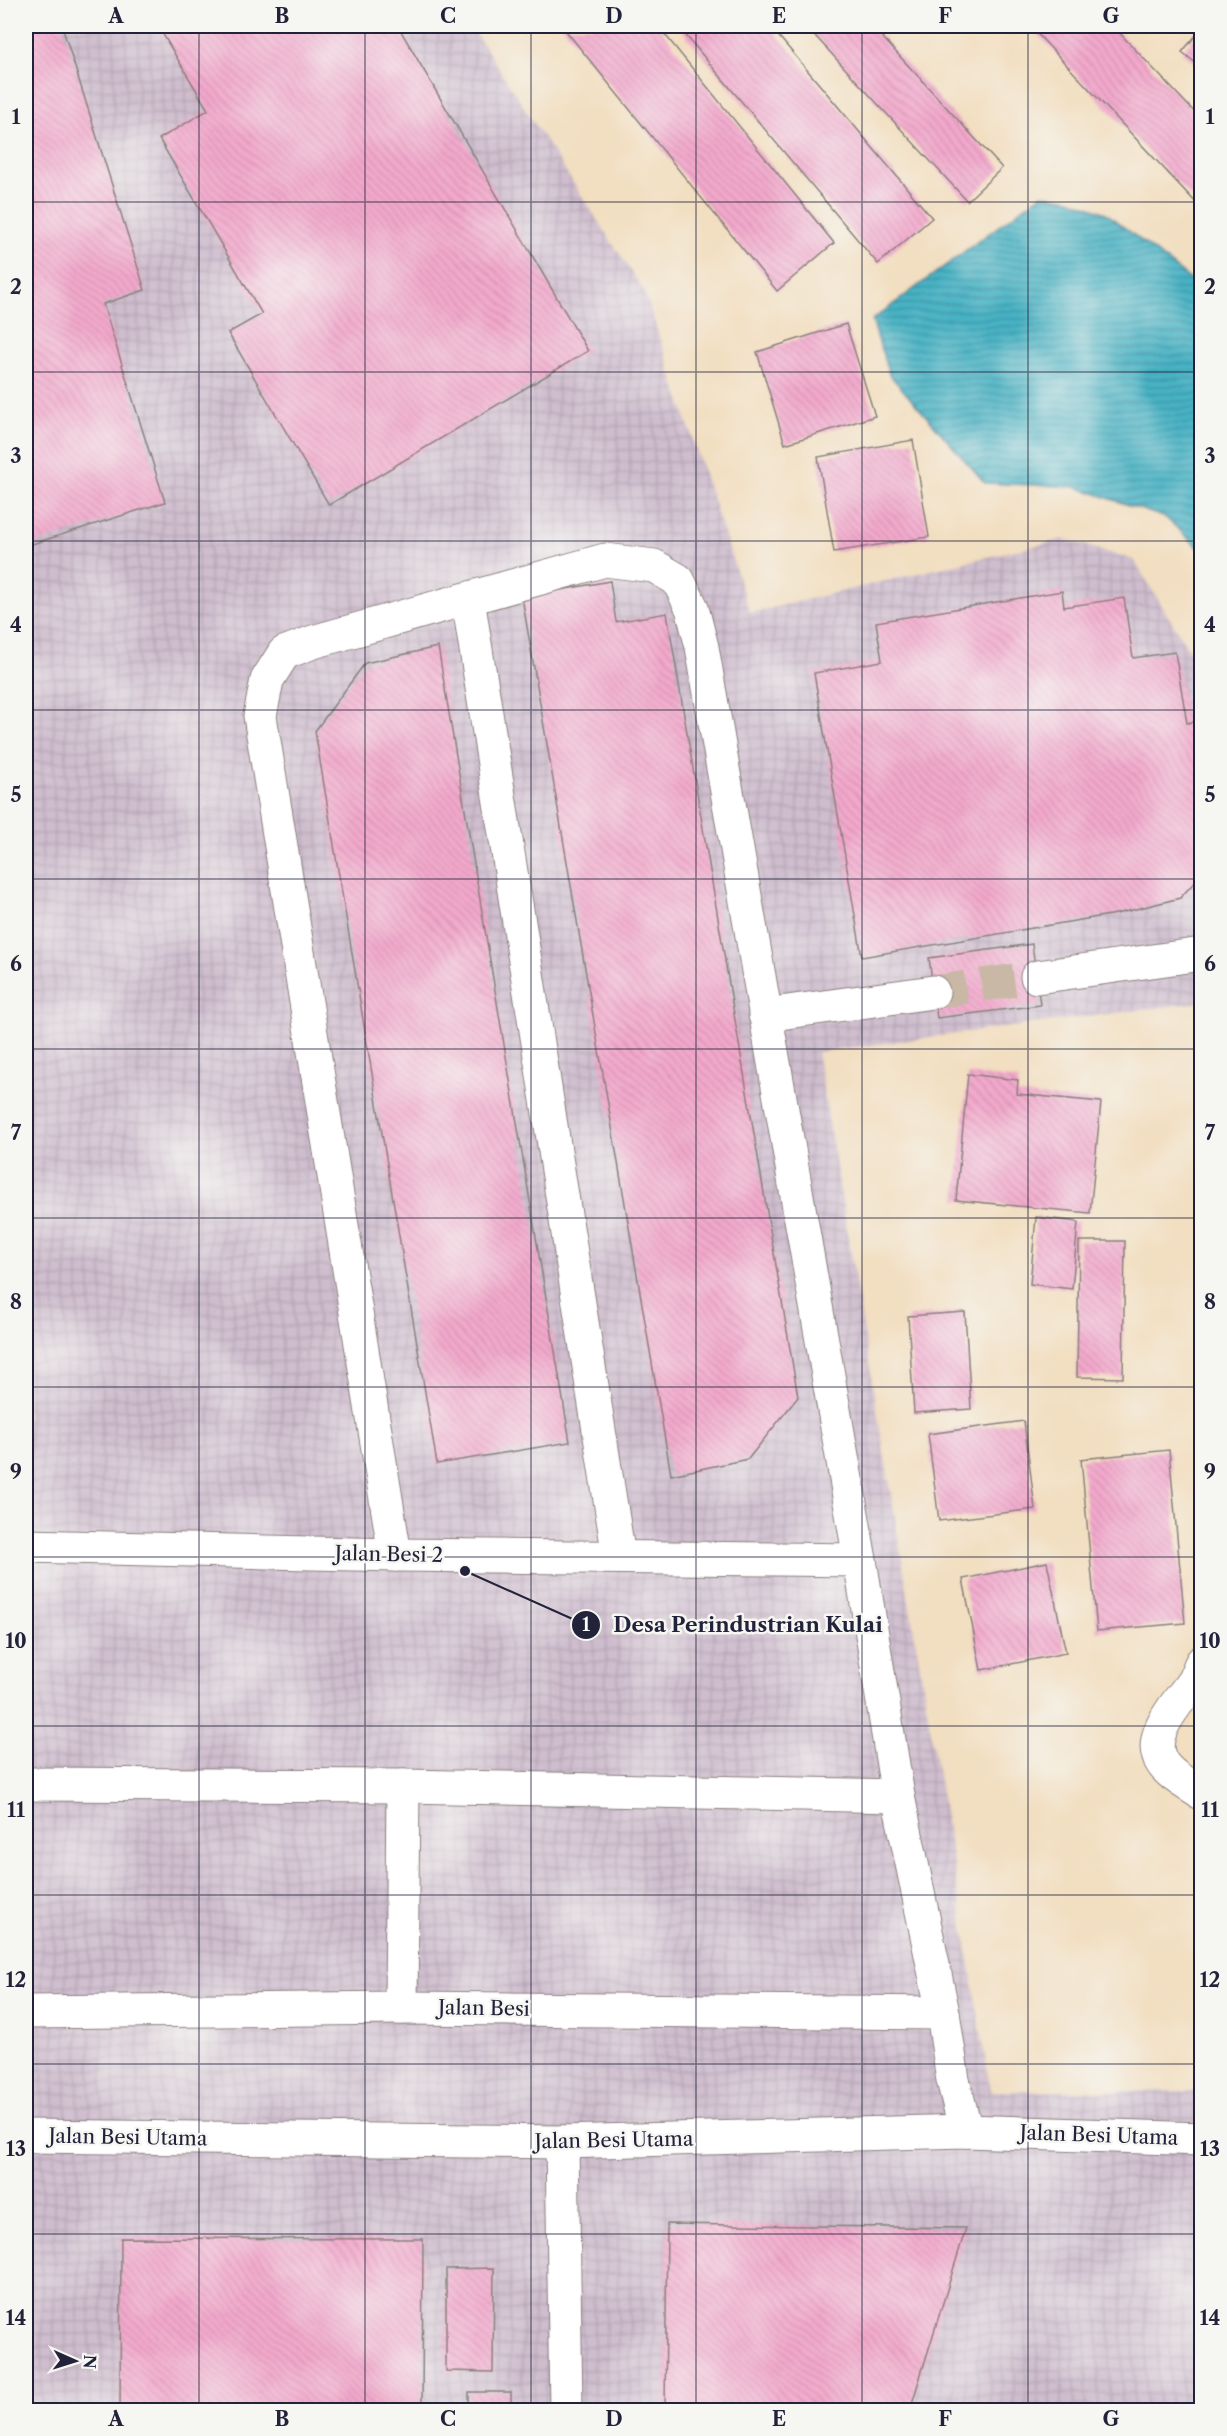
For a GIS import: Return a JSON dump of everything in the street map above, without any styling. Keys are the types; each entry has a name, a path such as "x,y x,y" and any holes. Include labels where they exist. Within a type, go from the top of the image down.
{"street":[{"path":"395,1555 260,716 267,680 284,653 313,642 605,560 654,566 678,580 692,608 702,647 860,1560 898,1796 943,2013 953,2080 966,2131"},
{"path":"468,599 619,1557"},
{"path":"1036,977 1202,954"},
{"path":"765,1015 933,992"},
{"name":"Jalan Besi 2","path":"26,1546 395,1555 860,1560"},
{"path":"1202,1662 1193,1681 1167,1714 1159,1735 1158,1756 1167,1770 1202,1794"},
{"path":"26,1784 403,1786 898,1796"},
{"path":"401,2008 403,1786"},
{"name":"Jalan Besi","path":"26,2012 401,2008 943,2013"},
{"name":"Jalan Besi Utama","path":"26,2136 562,2142 966,2131 1202,2139"},
{"path":"562,2142 566,2410"}],"shaded area":[{"path":"26,26 471,26 645,293 750,613 1063,539 1134,560 1201,670 1201,1002 817,1052 991,2091 1201,2091 1201,2410 26,2410"}],"water":[{"path":"1042,194 1070,199 1106,213 1201,288 1201,550 1166,518 1076,487 985,483 889,374 872,320"}],"building":[{"path":"26,26 62,26 145,290 103,304 165,502 26,546"},
{"path":"158,26 398,26 588,351 329,505 228,333 262,314 159,139 208,110"},
{"path":"562,26 658,26 834,243 777,291"},
{"path":"678,26 770,26 932,218 878,264"},
{"path":"806,26 872,26 1002,168 967,201"},
{"path":"1030,26 1113,26 1202,120 1202,209"},
{"path":"1202,28 1202,68 1182,52"},
{"path":"846,324 875,416 785,444 757,352"},
{"path":"913,440 929,537 834,552 818,457"},
{"path":"610,581 616,622 667,613 798,1397 748,1459 671,1475 522,597"},
{"path":"1062,591 1064,607 1124,598 1133,658 1175,652 1187,723 1202,720 1202,874 1180,898 1116,914 862,957 814,673 882,661 876,622"},
{"path":"438,647 570,1442 437,1464 315,731 365,663"},
{"path":"1032,944 1040,1005 937,1018 929,958"},
{"path":"968,1074 1018,1080 1017,1094 1101,1102 1090,1213 956,1200"},
{"path":"1036,1217 1078,1222 1072,1289 1030,1284"},
{"path":"1079,1241 1125,1241 1123,1378 1077,1377"},
{"path":"965,1312 971,1409 914,1413 908,1316"},
{"path":"1024,1421 1035,1509 939,1521 928,1434"},
{"path":"1169,1450 1185,1623 1097,1631 1081,1459"},
{"path":"1047,1562 1066,1653 981,1670 963,1579"},
{"path":"667,2224 966,2228 910,2410 665,2410"},
{"path":"121,2238 423,2239 422,2410 120,2410"},
{"path":"494,2268 493,2372 446,2371 446,2269"},
{"path":"26,2334 29,2334 28,2410 26,2410"},
{"path":"469,2392 511,2392 511,2410 469,2410"}],"tunnel":[{"path":"933,992 1037,977"}],"place":[{"name":"Desa Perindustrian Kulai","path":"465,1571"}]}
